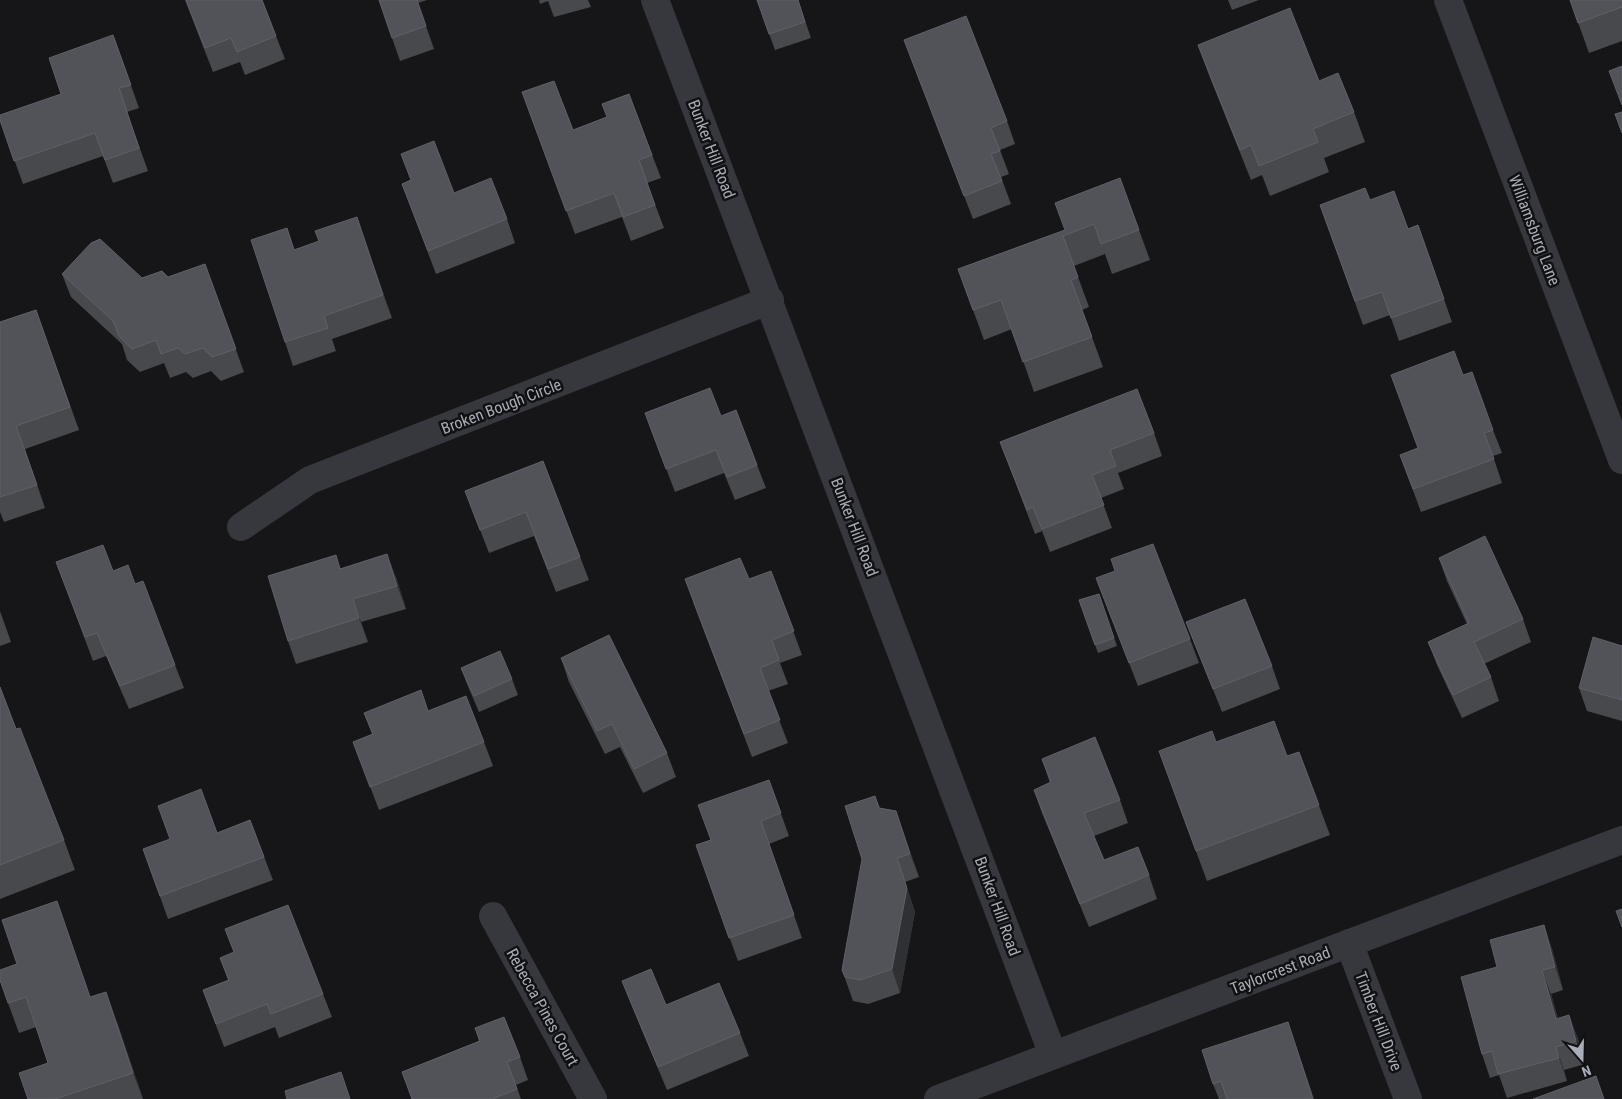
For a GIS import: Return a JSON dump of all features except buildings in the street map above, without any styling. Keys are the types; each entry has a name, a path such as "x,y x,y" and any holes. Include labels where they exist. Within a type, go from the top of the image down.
{"street":[{"name":"Bunker Hill Road","path":"655,0 770,300 1053,1055"},
{"name":"Williamsburg Lane","path":"1448,0 1622,460"},
{"name":"Broken Bough Circle","path":"241,527 310,480 770,300"},
{"name":"Taylorcrest Road","path":"938,1099 1622,840"},
{"name":"Rebecca Pines Court","path":"493,916 593,1099"},
{"name":"Timber Hill Drive","path":"1350,943 1408,1099"}]}
